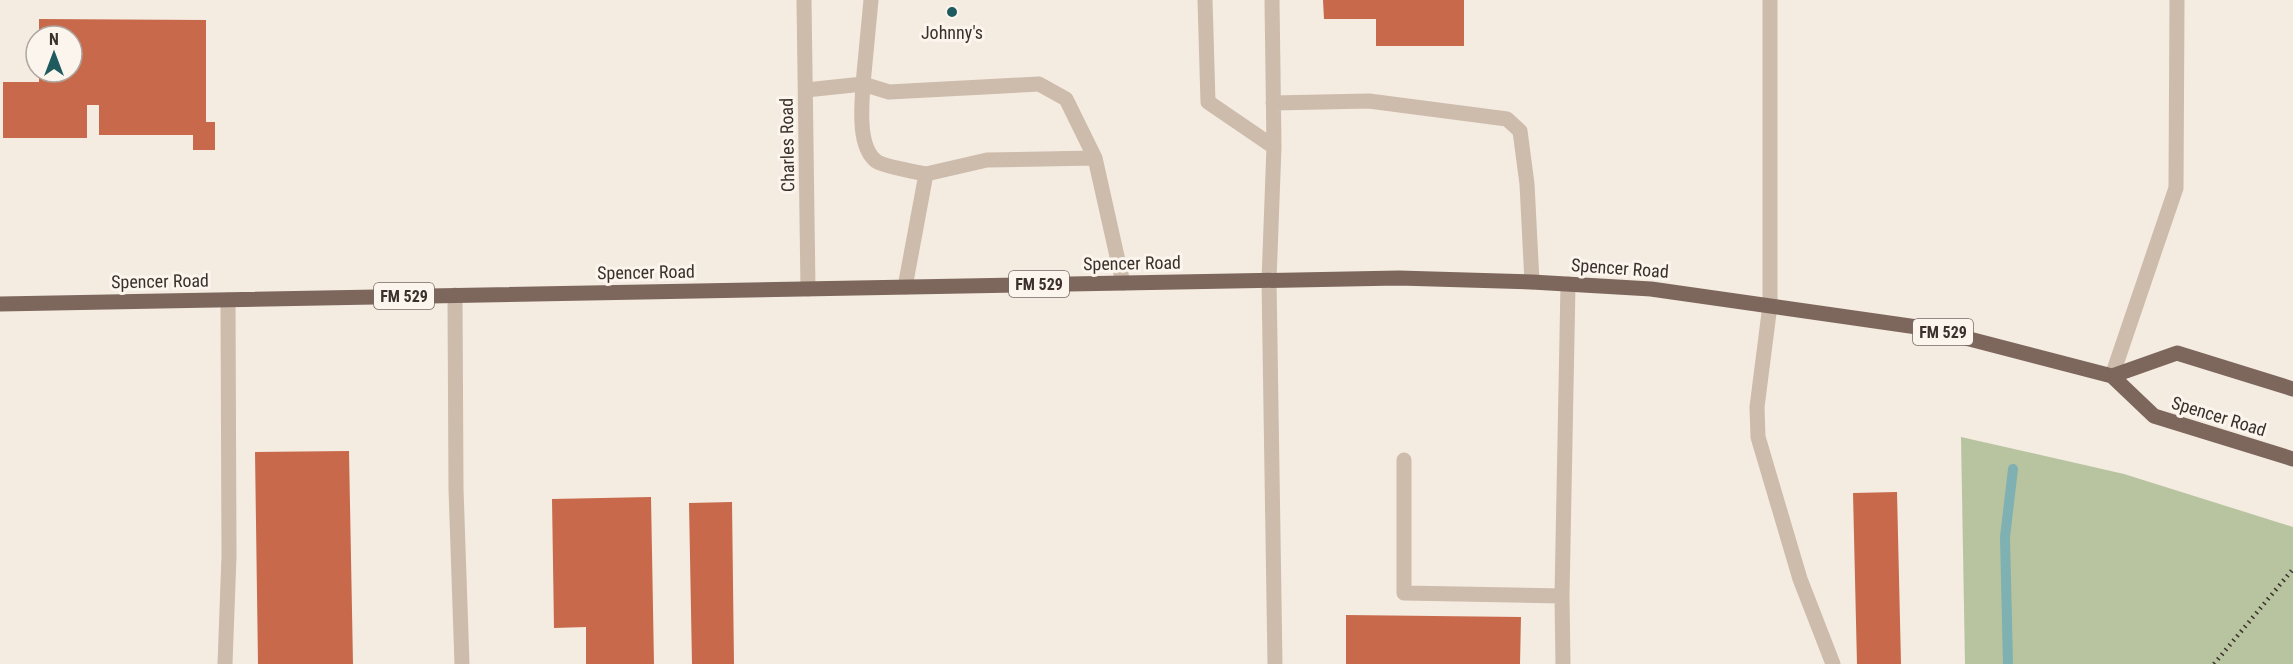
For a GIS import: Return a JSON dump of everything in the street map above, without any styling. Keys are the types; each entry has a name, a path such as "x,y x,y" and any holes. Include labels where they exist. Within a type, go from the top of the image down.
{"main road":[{"name":"Spencer Road","path":"0,304 1399,278 1532,282 1651,289 1770,304 1931,329 2112,376 2154,416 2293,459"},
{"path":"2112,376 2177,353 2293,389"}],"street":[{"name":"Charles Road","path":"804,0 808,289"},
{"path":"871,0 861,116 866,147 876,161 926,174 987,160 1095,158"},
{"path":"1205,0 1208,102 1274,147"},
{"path":"1272,0 1274,147 1269,280 1275,664"},
{"path":"1770,0 1770,304 1757,407 1758,437 1800,579 1833,664"},
{"path":"2112,376 2176,188 2177,0"},
{"path":"806,90 862,84 889,92 1039,84 1066,99 1095,158 1123,283"},
{"path":"1273,103 1370,101 1507,119 1520,131 1527,184 1532,282"},
{"path":"905,287 926,174"},
{"path":"1563,664 1562,596 1568,284"},
{"path":"455,295 456,489 462,664"},
{"path":"225,664 229,556 228,300"},
{"path":"1404,460 1404,593 1562,596"}],"green space":[{"path":"1961,437 2124,474 2293,527 2293,664 1965,664"}],"building":[{"path":"1323,0 1464,0 1464,46 1376,46 1376,19 1324,19"},
{"path":"39,19 206,20 206,122 215,122 215,150 193,150 193,135 99,135 99,105 87,105 87,138 3,138 3,82 84,84 84,24 39,24"},
{"path":"349,451 353,664 258,664 255,452"},
{"path":"1897,492 1901,664 1857,664 1853,493"},
{"path":"651,497 654,664 586,664 586,627 554,628 552,499"},
{"path":"732,502 734,664 692,664 689,503"},
{"path":"1346,615 1521,617 1520,664 1346,664"}],"waterway":[{"path":"2008,664 2005,537 2013,469"}],"railway":[{"path":"2214,664 2293,569"}],"place":[{"name":"Johnny's","path":"952,12"}]}
